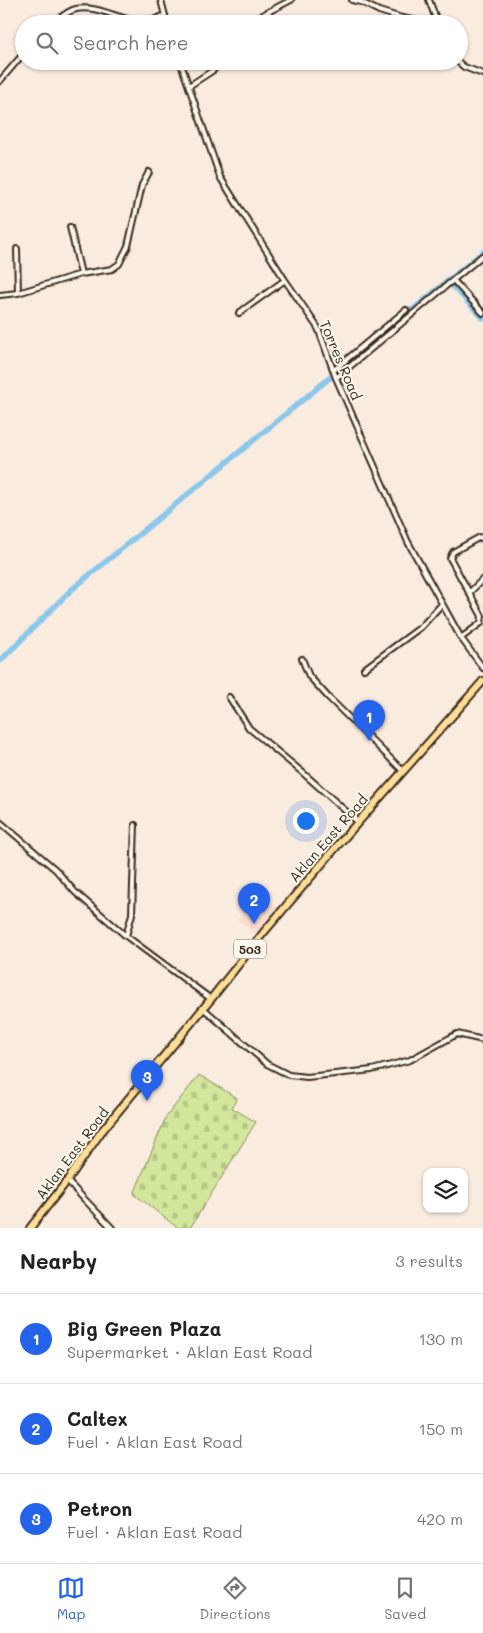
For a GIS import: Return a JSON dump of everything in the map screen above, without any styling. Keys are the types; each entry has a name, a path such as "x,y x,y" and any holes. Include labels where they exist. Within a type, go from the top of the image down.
{"main road":[{"name":"Aklan East Road","path":"30,1228 67,1181 101,1132 264,932 403,770 483,681"}],"street":[{"path":"161,0 165,15"},
{"path":"263,15 290,0"},
{"path":"352,0 392,15"},
{"path":"428,0 434,15"},
{"path":"64,15 76,9 115,15"},
{"path":"0,81 15,63"},
{"path":"468,68 483,74"},
{"name":"Torres Road","path":"183,70 220,176 285,280 318,328 335,373 408,542 461,638 483,668"},
{"path":"189,86 213,70"},
{"path":"0,295 18,293 81,274 112,269 119,264 128,246 142,185 149,172"},
{"path":"70,227 81,274"},
{"path":"17,249 18,293"},
{"path":"335,373 483,255"},
{"path":"239,313 285,280"},
{"path":"453,280 483,313"},
{"path":"335,373 406,310"},
{"path":"461,638 481,623 482,616 450,558 453,552 480,537 483,539"},
{"path":"470,592 483,579"},
{"path":"364,669 421,627 442,604"},
{"path":"302,659 309,676 328,697 403,770"},
{"path":"229,697 249,728 358,822"},
{"path":"0,822 56,870 75,892 126,936 211,999"},
{"path":"126,936 132,914 135,825"},
{"path":"203,1008 266,1064 289,1075 307,1077 372,1070 410,1060 457,1034 483,1040"},
{"path":"67,1181 112,1228"}],"shaded area":[{"path":"256,892 277,907 257,935 238,920"}],"green space":[{"path":"199,1075 237,1098 232,1108 256,1122 190,1228 178,1228 134,1194 166,1117"}],"waterway":[{"path":"0,661 70,591 483,252"},
{"path":"452,285 483,318"}],"place":[{"name":"Big Green Plaza","path":"369,741"},
{"name":"Caltex","path":"254,924"},
{"name":"Petron","path":"147,1101"}]}
